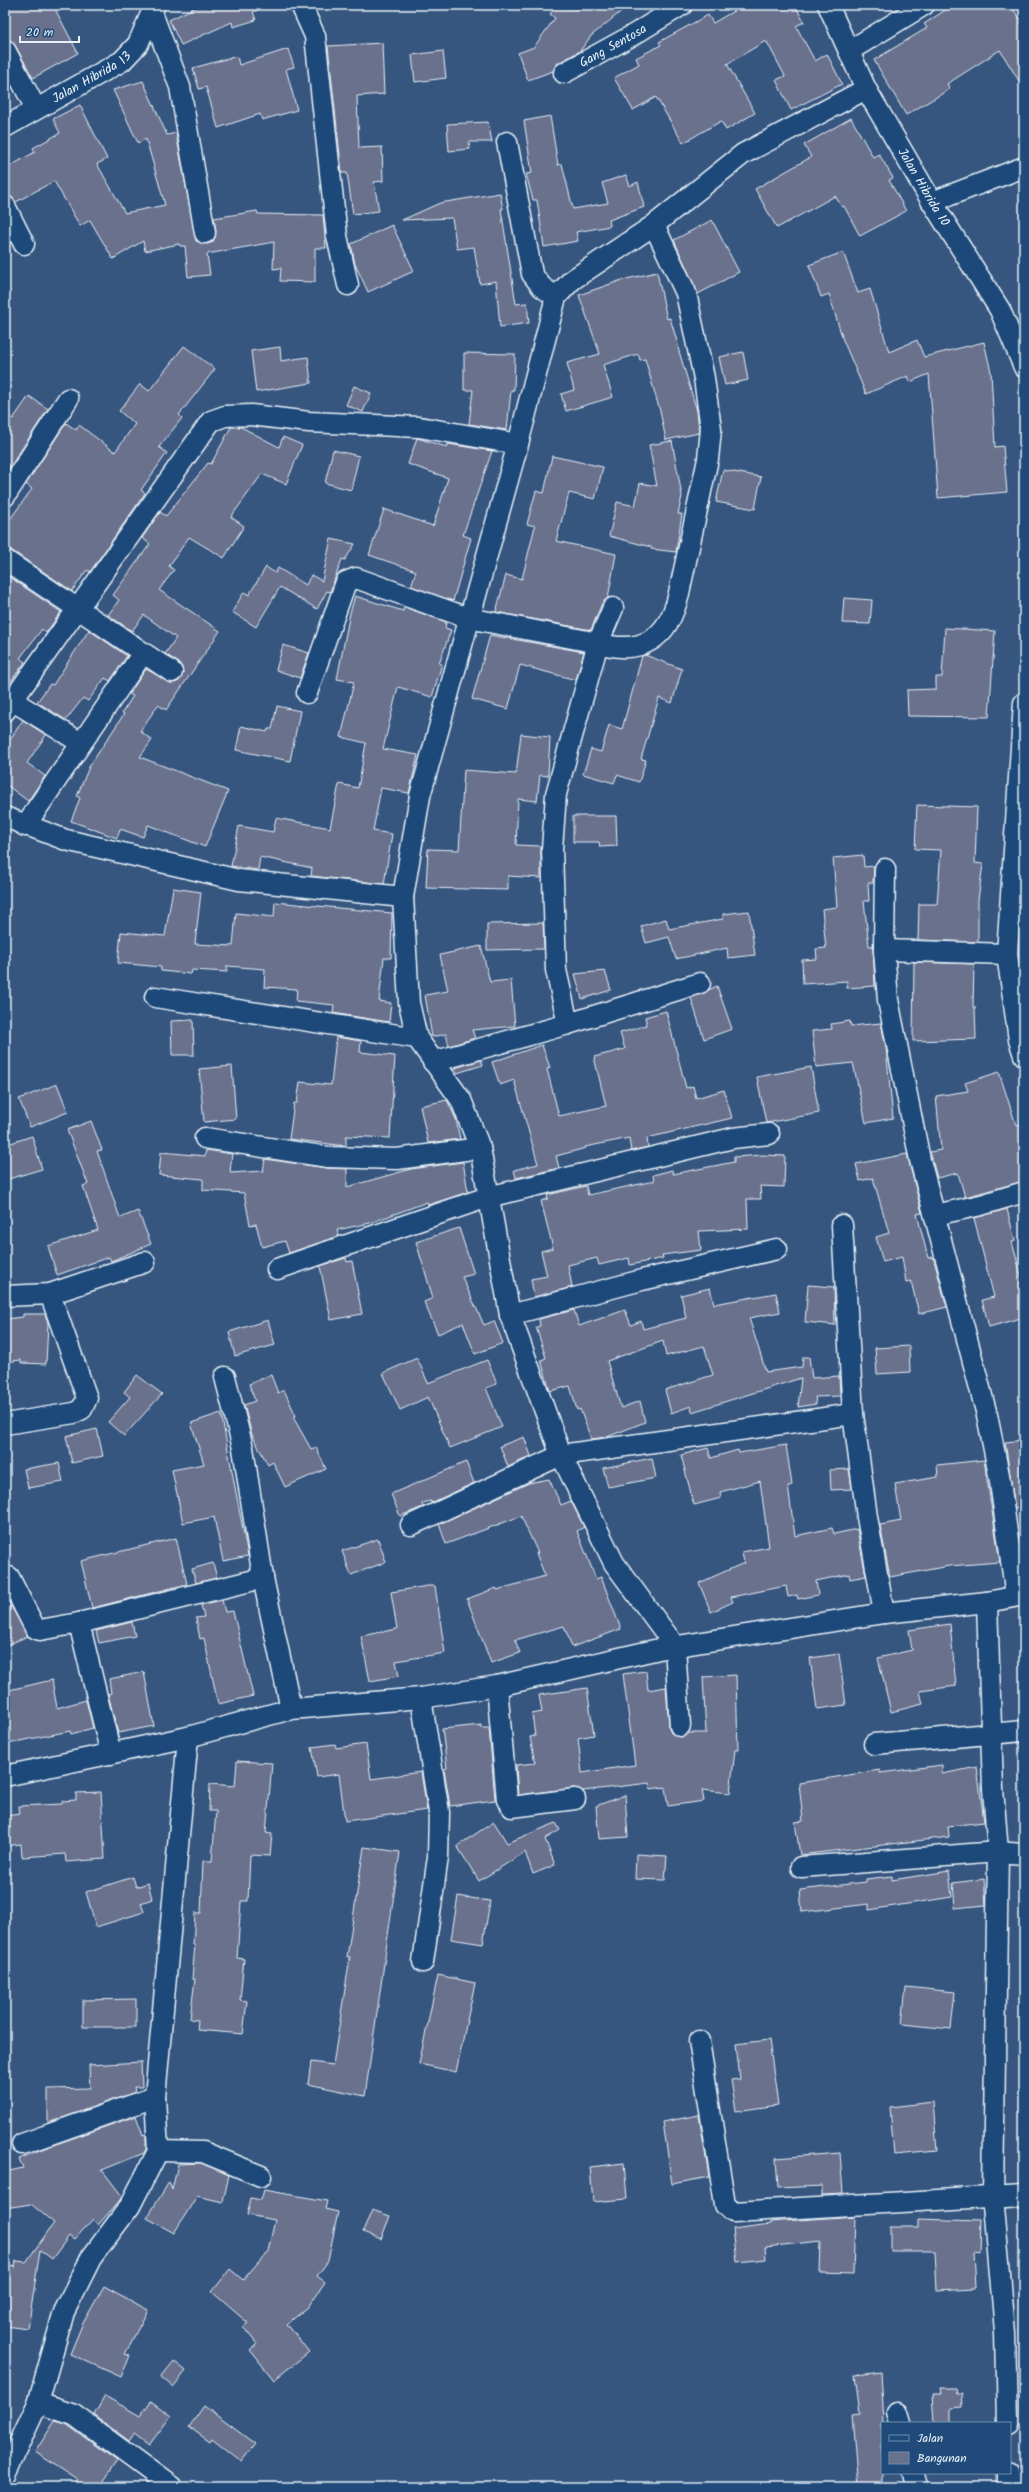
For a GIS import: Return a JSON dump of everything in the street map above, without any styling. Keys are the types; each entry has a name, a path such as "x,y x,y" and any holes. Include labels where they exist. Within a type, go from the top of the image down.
{"street":[{"path":"301,5 315,36 337,236 348,285"},
{"name":"Gang Sentosa","path":"564,72 633,35 682,5"},
{"name":"Jalan Hibrida 10","path":"828,5 866,90 932,202 1000,310 1024,367"},
{"path":"849,51 924,5"},
{"path":"153,9 180,87 205,233"},
{"name":"Jalan Hibrida 13","path":"5,127 122,61 138,44 153,9"},
{"path":"5,50 36,109"},
{"path":"680,1726 675,1646 614,1563 561,1454 510,1315 480,1148 461,1100 417,1038 409,1003 403,897 420,796 468,618 518,444 556,297 572,280 654,225 743,154 866,90"},
{"path":"507,142 532,274 542,287 556,297"},
{"path":"932,202 1024,167"},
{"path":"5,206 24,244"},
{"path":"307,693 346,582 351,578 356,578 468,618 617,648 633,647 650,641 666,628 675,611 708,459 711,429 704,378 686,293 654,225"},
{"path":"5,496 68,399"},
{"path":"81,743 7,702 79,608 204,428 218,417 251,415 308,422 419,427 518,444"},
{"path":"5,560 79,608 172,672"},
{"path":"568,1024 556,970 552,849 556,794 598,643 612,608"},
{"path":"26,826 143,652"},
{"path":"1024,714 1018,853 1007,954 1019,1040 1024,1055"},
{"path":"5,817 66,840 239,880 403,897"},
{"path":"5,1776 188,1737 291,1709 422,1698 497,1686 675,1646 884,1613 987,1602 1020,1595 987,1415 920,1160 888,1000 884,950 885,869"},
{"path":"884,950 1007,954"},
{"path":"433,1062 568,1024 700,983"},
{"path":"155,997 417,1038"},
{"path":"277,1269 488,1197 733,1138 769,1134"},
{"path":"205,1138 328,1157 382,1159 397,1159 480,1148"},
{"path":"935,1215 981,1205 1024,1192"},
{"path":"842,1225 853,1414 867,1517 884,1613"},
{"path":"510,1315 642,1280 777,1249"},
{"path":"5,1296 50,1294 146,1262"},
{"path":"5,1424 74,1413 82,1409 87,1398 50,1294"},
{"path":"225,1377 243,1448 263,1578 291,1709"},
{"path":"411,1525 561,1454 853,1414"},
{"path":"10,1577 37,1630 79,1623 263,1578"},
{"path":"987,1602 998,1852 993,2195 1005,2331 1007,2422"},
{"path":"79,1623 110,1754"},
{"path":"497,1686 507,1800 509,1804 512,1807 575,1799"},
{"path":"422,1698 439,1812 438,1857 423,1962"},
{"path":"874,1744 1024,1731"},
{"path":"5,2474 38,2403 64,2312 91,2258 130,2206 158,2151 155,2097 188,1737"},
{"path":"801,1867 998,1852 1024,1854"},
{"path":"699,2041 725,2205 728,2210 733,2212 993,2195 1024,2195"},
{"path":"22,2144 155,2097"},
{"path":"158,2151 202,2152 261,2176"},
{"path":"38,2403 74,2415 172,2487"},
{"path":"913,2474 916,2487"},
{"path":"1008,2474 1008,2487"}],"building":[{"path":"5,5 53,5 78,53 33,78 15,45 5,39"},
{"path":"200,5 269,5 253,12 256,20 233,27 232,22 181,45 169,20"},
{"path":"557,5 571,5 576,10 582,5 629,5 591,36 580,51 558,63 553,71 528,80 518,53 534,47 555,18 550,14"},
{"path":"744,5 795,5 804,22 796,26 815,61 827,54 842,84 791,110 776,80 785,76 767,42 764,42 727,64 755,113 726,130 721,121 683,143 656,97 633,110 614,78 639,64 636,58 661,45 659,42 708,15 713,23"},
{"path":"953,5 1010,5 1024,24 1024,89 1000,50 947,84 950,89 906,115 874,60 927,28 924,24"},
{"path":"382,43 384,94 357,96 359,148 382,147 383,181 374,182 379,211 353,214 347,173 342,173 328,46"},
{"path":"288,49 294,67 286,69 297,110 262,120 260,114 218,128 206,87 199,89 193,68 237,56 239,65"},
{"path":"443,51 446,78 415,82 412,55"},
{"path":"5,75 12,88 5,92"},
{"path":"143,81 167,135 176,133 196,241 207,244 213,242 216,231 214,218 257,211 258,214 323,215 326,248 315,248 315,282 280,281 281,268 273,269 274,242 207,254 210,275 188,277 185,246 180,246 179,244 145,251 143,241 113,259 90,220 80,226 54,181 16,202 8,195 5,190 5,169 35,152 33,148 60,133 53,119 80,105 107,159 97,164 125,213 165,205 146,139 138,143 113,90"},
{"path":"550,116 558,165 562,164 573,209 608,203 602,183 626,175 630,186 638,182 644,207 609,220 610,226 576,232 578,241 544,247 537,200 533,200 526,174 532,173 524,121"},
{"path":"851,118 873,157 879,154 893,178 889,180 906,211 860,236 844,206 842,207 835,196 777,228 755,189 811,157 804,145"},
{"path":"488,122 492,142 469,142 470,149 449,151 447,124"},
{"path":"500,193 503,209 501,209 516,304 527,303 529,323 500,327 496,281 480,284 474,247 457,249 452,218 402,220 440,203"},
{"path":"712,220 739,272 698,294 674,240"},
{"path":"392,225 414,271 368,292 355,264 351,244"},
{"path":"843,252 858,293 870,289 889,352 917,340 924,357 984,342 991,372 995,447 1003,446 1007,492 938,498 929,374 910,382 908,376 866,394 843,340 829,294 821,297 809,265"},
{"path":"657,272 667,319 670,318 697,411 699,429 699,433 666,440 660,411 645,359 640,360 638,354 603,365 613,397 566,411 561,394 574,390 567,363 600,354 579,295 622,280"},
{"path":"184,346 215,369 179,415 182,418 159,447 167,453 141,490 145,493 90,572 87,570 72,591 11,550 5,549 5,526 32,489 26,484 66,423 76,430 79,425 115,452 135,424 119,411 140,384 149,391"},
{"path":"280,347 281,361 308,357 311,383 256,392 251,351"},
{"path":"743,352 748,380 725,385 719,357"},
{"path":"464,353 515,354 514,390 511,390 507,430 469,424 473,390 464,390"},
{"path":"354,386 371,393 363,412 346,405"},
{"path":"29,396 48,409 8,470 5,467 5,413 13,419"},
{"path":"231,427 241,427 279,447 283,437 302,445 286,484 262,474 231,517 244,526 224,558 189,537 169,566 174,570 159,590 220,631 166,710 158,705 140,731 152,740 140,757 228,791 205,847 148,825 143,837 120,829 117,838 71,821 80,798 77,796 89,767 124,714 122,713 133,696 129,694 146,669 171,683 177,682 183,672 179,663 165,654 176,638 144,615 132,631 108,615 119,600 113,595 150,544 142,538 160,512 166,516 208,463 211,464"},
{"path":"417,438 447,447 448,444 492,451 463,535 471,538 453,601 411,586 416,571 369,555 384,509 433,526 448,478 408,464"},
{"path":"672,441 682,496 678,514 682,514 676,552 651,549 651,547 609,536 617,502 635,506 640,483 657,486 649,445"},
{"path":"333,450 359,456 351,490 325,483"},
{"path":"552,456 603,467 595,499 569,493 556,541 616,554 608,598 602,603 591,630 496,612 506,575 522,579 535,526 527,524 536,491 544,493"},
{"path":"723,470 761,477 755,509 716,502"},
{"path":"331,539 355,544 345,560 342,559 330,592 327,591 317,609 280,587 256,627 232,612 244,592 249,595 266,567 275,573 278,568 306,585 311,575 322,581"},
{"path":"5,574 61,612 46,633 42,629 20,658 25,662 8,685 5,685"},
{"path":"355,596 403,611 404,607 446,622 445,628 451,630 439,664 442,664 432,697 398,687 383,749 418,755 409,793 381,788 373,831 392,834 384,884 311,876 312,868 260,857 258,870 231,866 239,826 273,832 276,818 330,828 339,784 358,788 366,743 341,737 354,682 337,679 350,613"},
{"path":"844,598 872,600 870,624 842,623"},
{"path":"945,628 995,631 989,717 908,716 907,690 936,689 936,677 942,677"},
{"path":"89,630 127,656 110,681 105,678 88,701 83,698 66,720 37,702 50,684 53,685"},
{"path":"490,635 584,652 576,680 520,665 508,709 472,699"},
{"path":"283,645 309,653 300,678 276,670"},
{"path":"645,655 682,669 672,703 659,698 641,759 646,760 639,782 617,775 614,783 583,774 591,749 601,752 609,725 622,729 642,656"},
{"path":"277,706 300,711 290,761 236,750 241,726 267,732 268,729 272,729"},
{"path":"23,720 46,735 27,763 45,776 28,801 5,784 5,747"},
{"path":"521,734 550,737 548,776 540,775 537,801 518,799 516,845 541,846 541,878 508,876 508,890 426,888 428,849 459,850 464,770 516,774"},
{"path":"917,805 977,807 975,863 983,864 978,900 978,942 918,940 919,904 937,904 941,850 915,849"},
{"path":"573,816 616,816 617,846 600,847 599,842 573,842"},
{"path":"863,855 864,867 874,866 873,883 868,883 869,901 864,901 869,946 873,946 875,986 847,988 847,981 803,984 802,960 817,959 816,949 826,948 822,909 837,907 833,858"},
{"path":"173,888 201,892 195,944 233,946 236,913 274,917 275,902 392,913 391,958 384,958 379,1001 391,1003 389,1022 333,1013 334,1005 296,1001 297,989 264,987 265,969 227,966 227,972 192,970 191,974 161,971 161,967 118,963 121,932 165,936"},
{"path":"749,911 755,955 728,958 727,948 676,959 669,937 646,943 641,926 666,919 669,929 723,919 723,914"},
{"path":"543,923 544,949 487,950 487,924"},
{"path":"481,946 490,982 511,980 515,1026 472,1030 475,1038 449,1046 446,1034 432,1037 425,995 448,991 440,955"},
{"path":"914,962 974,964 973,1007 975,1007 976,1039 913,1041"},
{"path":"605,971 611,990 582,999 575,974"},
{"path":"717,986 732,1029 704,1039 691,998"},
{"path":"666,1011 686,1088 693,1086 696,1098 724,1090 732,1118 647,1138 648,1147 631,1151 629,1138 585,1147 586,1148 556,1156 559,1168 516,1178 514,1170 538,1164 514,1080 500,1085 492,1062 542,1045 550,1068 547,1069 559,1116 606,1106 594,1057 625,1049 620,1033 647,1025 645,1017"},
{"path":"193,1020 194,1055 172,1055 171,1021"},
{"path":"850,1021 851,1026 881,1023 886,1048 893,1118 866,1123 853,1063 816,1067 812,1031 832,1029 831,1024"},
{"path":"336,1037 361,1041 360,1052 395,1056 390,1138 346,1136 346,1146 289,1139 294,1103 297,1103 300,1082 331,1085"},
{"path":"481,1060 483,1065 457,1073 455,1068"},
{"path":"232,1066 236,1119 204,1122 199,1069"},
{"path":"811,1067 819,1113 766,1123 757,1077"},
{"path":"999,1072 1016,1125 1024,1124 1024,1181 965,1197 958,1173 937,1178 930,1152 941,1150 936,1096 968,1091 965,1083"},
{"path":"57,1084 68,1112 30,1127 19,1099"},
{"path":"447,1100 456,1119 460,1139 428,1143 420,1106"},
{"path":"91,1121 102,1150 97,1151 120,1218 138,1211 151,1244 111,1261 109,1257 57,1275 48,1246 98,1230 83,1186 88,1184 67,1130"},
{"path":"32,1136 42,1169 5,1180 5,1145"},
{"path":"206,1150 232,1154 230,1173 263,1171 265,1159 326,1168 347,1169 347,1187 411,1169 463,1162 468,1192 428,1205 427,1202 370,1223 337,1230 339,1236 289,1253 285,1241 262,1247 256,1224 250,1225 244,1193 203,1190 203,1179 159,1175 161,1152 205,1156"},
{"path":"907,1154 922,1213 917,1214 928,1258 933,1257 947,1307 919,1314 911,1281 906,1282 902,1257 883,1262 876,1237 889,1233 873,1178 860,1181 856,1164"},
{"path":"763,1155 785,1156 784,1187 760,1186 761,1199 747,1199 748,1229 699,1231 701,1250 662,1255 663,1258 630,1265 629,1258 599,1265 597,1258 568,1265 572,1287 534,1297 531,1279 547,1276 541,1251 553,1248 541,1201 548,1199 547,1195 586,1186 588,1195 654,1181 653,1175 672,1170 673,1174 734,1162 734,1157"},
{"path":"1007,1209 1015,1241 1012,1242 1024,1286 1024,1317 989,1327 982,1300 994,1297 974,1218"},
{"path":"459,1228 474,1274 462,1277 484,1325 494,1321 503,1343 475,1354 463,1323 438,1334 424,1302 433,1298 416,1242"},
{"path":"346,1258 347,1262 352,1261 362,1314 331,1320 320,1266"},
{"path":"808,1285 834,1287 835,1325 805,1322"},
{"path":"710,1288 714,1304 776,1293 780,1312 749,1318 766,1372 802,1367 803,1357 809,1357 812,1378 839,1376 840,1396 815,1397 816,1404 798,1407 801,1378 692,1412 691,1406 671,1413 665,1390 713,1375 704,1346 666,1356 663,1341 607,1361 621,1408 640,1401 645,1422 607,1437 591,1439 580,1409 577,1410 570,1386 550,1391 541,1360 546,1358 536,1327 540,1326 539,1319 574,1310 579,1326 625,1310 631,1325 641,1321 643,1329 686,1318 681,1295"},
{"path":"23,1314 45,1314 48,1323 46,1364 21,1363 21,1360 5,1362 5,1319 23,1317"},
{"path":"268,1320 275,1345 235,1356 229,1332"},
{"path":"909,1346 910,1372 877,1374 875,1348"},
{"path":"417,1358 428,1383 487,1360 497,1384 486,1388 502,1427 450,1448 428,1397 400,1410 383,1373"},
{"path":"137,1375 162,1394 124,1436 108,1422 130,1397 124,1392"},
{"path":"271,1375 278,1393 284,1390 296,1416 293,1417 311,1449 316,1447 326,1469 285,1487 273,1462 268,1465 252,1435 244,1405 255,1401 249,1384"},
{"path":"221,1413 248,1556 223,1561 214,1517 183,1523 172,1470 204,1464 191,1423"},
{"path":"97,1429 103,1456 72,1463 66,1436"},
{"path":"524,1437 531,1456 508,1467 500,1446"},
{"path":"1024,1440 1024,1506 1015,1508 1005,1442"},
{"path":"786,1445 792,1485 788,1486 795,1536 832,1528 834,1534 857,1529 866,1576 850,1579 849,1574 816,1581 818,1595 798,1599 797,1595 788,1597 786,1586 731,1597 733,1602 711,1612 699,1583 744,1563 742,1552 769,1547 760,1481 720,1492 721,1498 694,1505 681,1455 708,1448 711,1458 738,1450 739,1453"},
{"path":"652,1458 656,1478 608,1487 603,1468"},
{"path":"984,1460 1000,1562 949,1566 890,1577 880,1525 901,1521 895,1484 938,1477 937,1465"},
{"path":"466,1462 474,1483 431,1503 431,1501 422,1503 423,1507 400,1516 391,1494"},
{"path":"59,1463 63,1482 28,1488 24,1469"},
{"path":"849,1469 852,1489 831,1490 830,1470"},
{"path":"549,1479 561,1505 571,1501 584,1527 577,1531 596,1579 601,1577 621,1629 572,1647 564,1626 515,1640 520,1653 491,1663 467,1599 496,1588 497,1590 545,1576 536,1553 538,1553 521,1516 446,1544 439,1524 529,1483"},
{"path":"176,1538 187,1584 92,1608 81,1561"},
{"path":"378,1539 386,1562 351,1575 342,1551"},
{"path":"213,1563 217,1578 196,1583 192,1569"},
{"path":"435,1586 445,1653 396,1661 399,1676 370,1681 361,1636 397,1629 391,1592"},
{"path":"222,1600 225,1612 233,1611 253,1696 218,1704 204,1638 200,1639 196,1618 204,1617 201,1605"},
{"path":"11,1606 28,1636 5,1646 5,1609"},
{"path":"132,1622 135,1636 99,1643 96,1631"},
{"path":"950,1624 956,1686 920,1691 923,1704 891,1712 878,1658 912,1650 909,1630"},
{"path":"839,1654 846,1705 817,1709 810,1658"},
{"path":"646,1671 648,1690 666,1687 669,1727 671,1733 680,1737 689,1733 706,1733 703,1677 736,1675 738,1750 735,1750 730,1793 702,1790 704,1801 668,1806 665,1787 650,1789 649,1783 583,1791 574,1788 518,1795 516,1765 535,1763 530,1737 535,1736 532,1714 542,1712 539,1695 587,1688 594,1735 578,1738 582,1773 635,1765 623,1674"},
{"path":"144,1672 154,1726 118,1733 108,1694 111,1693 109,1679"},
{"path":"52,1680 57,1708 86,1700 93,1728 71,1734 70,1731 5,1744 5,1691"},
{"path":"481,1725 481,1728 489,1728 495,1800 450,1806 444,1769 447,1768 442,1729"},
{"path":"335,1744 336,1748 366,1744 371,1779 421,1772 427,1810 345,1821 339,1774 317,1777 312,1747"},
{"path":"237,1761 272,1763 266,1833 272,1834 270,1856 250,1855 248,1901 241,1901 237,1958 244,1959 240,2000 247,2001 243,2034 197,2030 198,2020 190,2019 195,1979 192,1979 195,1945 193,1945 195,1913 201,1913 203,1861 212,1861 216,1811 209,1811 210,1784 235,1786"},
{"path":"942,1765 942,1774 977,1767 984,1822 948,1826 949,1837 800,1855 795,1822 803,1821 799,1783 880,1770 880,1773"},
{"path":"101,1792 105,1859 66,1862 65,1854 22,1857 21,1844 5,1846 5,1816 20,1814 19,1806 62,1804 62,1801 76,1800 76,1793"},
{"path":"625,1795 628,1837 599,1839 596,1806"},
{"path":"494,1822 507,1843 556,1823 560,1830 545,1839 555,1865 533,1874 525,1852 479,1881 457,1846"},
{"path":"364,1847 400,1852 365,2096 308,2084 311,2062 333,2065 350,1957 347,1957"},
{"path":"636,1854 667,1856 665,1880 635,1879"},
{"path":"949,1871 952,1897 869,1910 869,1904 802,1912 800,1890 866,1882 866,1879 892,1876 892,1880"},
{"path":"133,1877 136,1887 148,1883 152,1899 141,1903 144,1912 96,1927 86,1892"},
{"path":"984,1879 986,1905 955,1908 953,1883"},
{"path":"458,1896 490,1901 483,1944 451,1939"},
{"path":"438,1975 475,1983 456,2072 419,2064"},
{"path":"906,1987 955,1992 951,2029 902,2024"},
{"path":"136,1999 136,2027 83,2027 83,2000"},
{"path":"769,2040 778,2105 736,2111 731,2080 740,2079 736,2044"},
{"path":"141,2062 142,2087 134,2087 135,2092 48,2123 48,2089 90,2088 89,2065"},
{"path":"933,2102 937,2151 894,2155 890,2107"},
{"path":"699,2115 709,2177 672,2184 663,2122"},
{"path":"136,2116 143,2135 146,2134 146,2149 144,2153 102,2170 122,2196 120,2200 98,2225 93,2219 74,2240 69,2236 52,2259 40,2250 28,2329 5,2326 5,2265 15,2267 16,2261 26,2262 54,2223 31,2204 5,2208 5,2172 23,2168 19,2159 42,2149"},
{"path":"840,2153 843,2194 822,2195 822,2186 778,2188 776,2158"},
{"path":"201,2163 229,2175 223,2202 197,2196 174,2233 147,2218 169,2182 172,2190 178,2164"},
{"path":"624,2163 627,2199 593,2202 590,2167"},
{"path":"264,2190 327,2201 325,2209 338,2212 328,2261 317,2276 325,2282 308,2307 287,2324 309,2352 274,2380 250,2350 257,2344 243,2327 248,2323 212,2292 230,2269 243,2280 268,2251 275,2220 247,2215 251,2198 261,2200"},
{"path":"372,2210 390,2216 381,2239 363,2232"},
{"path":"855,2216 853,2274 820,2273 821,2241 765,2247 766,2259 737,2262 733,2229 770,2224 770,2222"},
{"path":"918,2219 981,2221 980,2254 973,2253 975,2288 937,2290 935,2251 890,2251 890,2227 918,2227"},
{"path":"104,2286 148,2310 125,2354 130,2356 121,2377 70,2354 82,2325"},
{"path":"174,2361 186,2371 173,2387 161,2377"},
{"path":"881,2372 884,2422 881,2422 882,2487 858,2487 852,2416 860,2415 855,2375"},
{"path":"939,2388 955,2388 956,2393 961,2393 962,2408 951,2409 951,2422 935,2422 933,2394 940,2394"},
{"path":"105,2396 140,2416 151,2401 171,2416 149,2445 134,2434 129,2441 94,2415"},
{"path":"204,2406 255,2444 241,2462 212,2439 210,2442 189,2427"},
{"path":"55,2421 66,2424 117,2461 100,2487 74,2487 78,2480 35,2452"}]}
